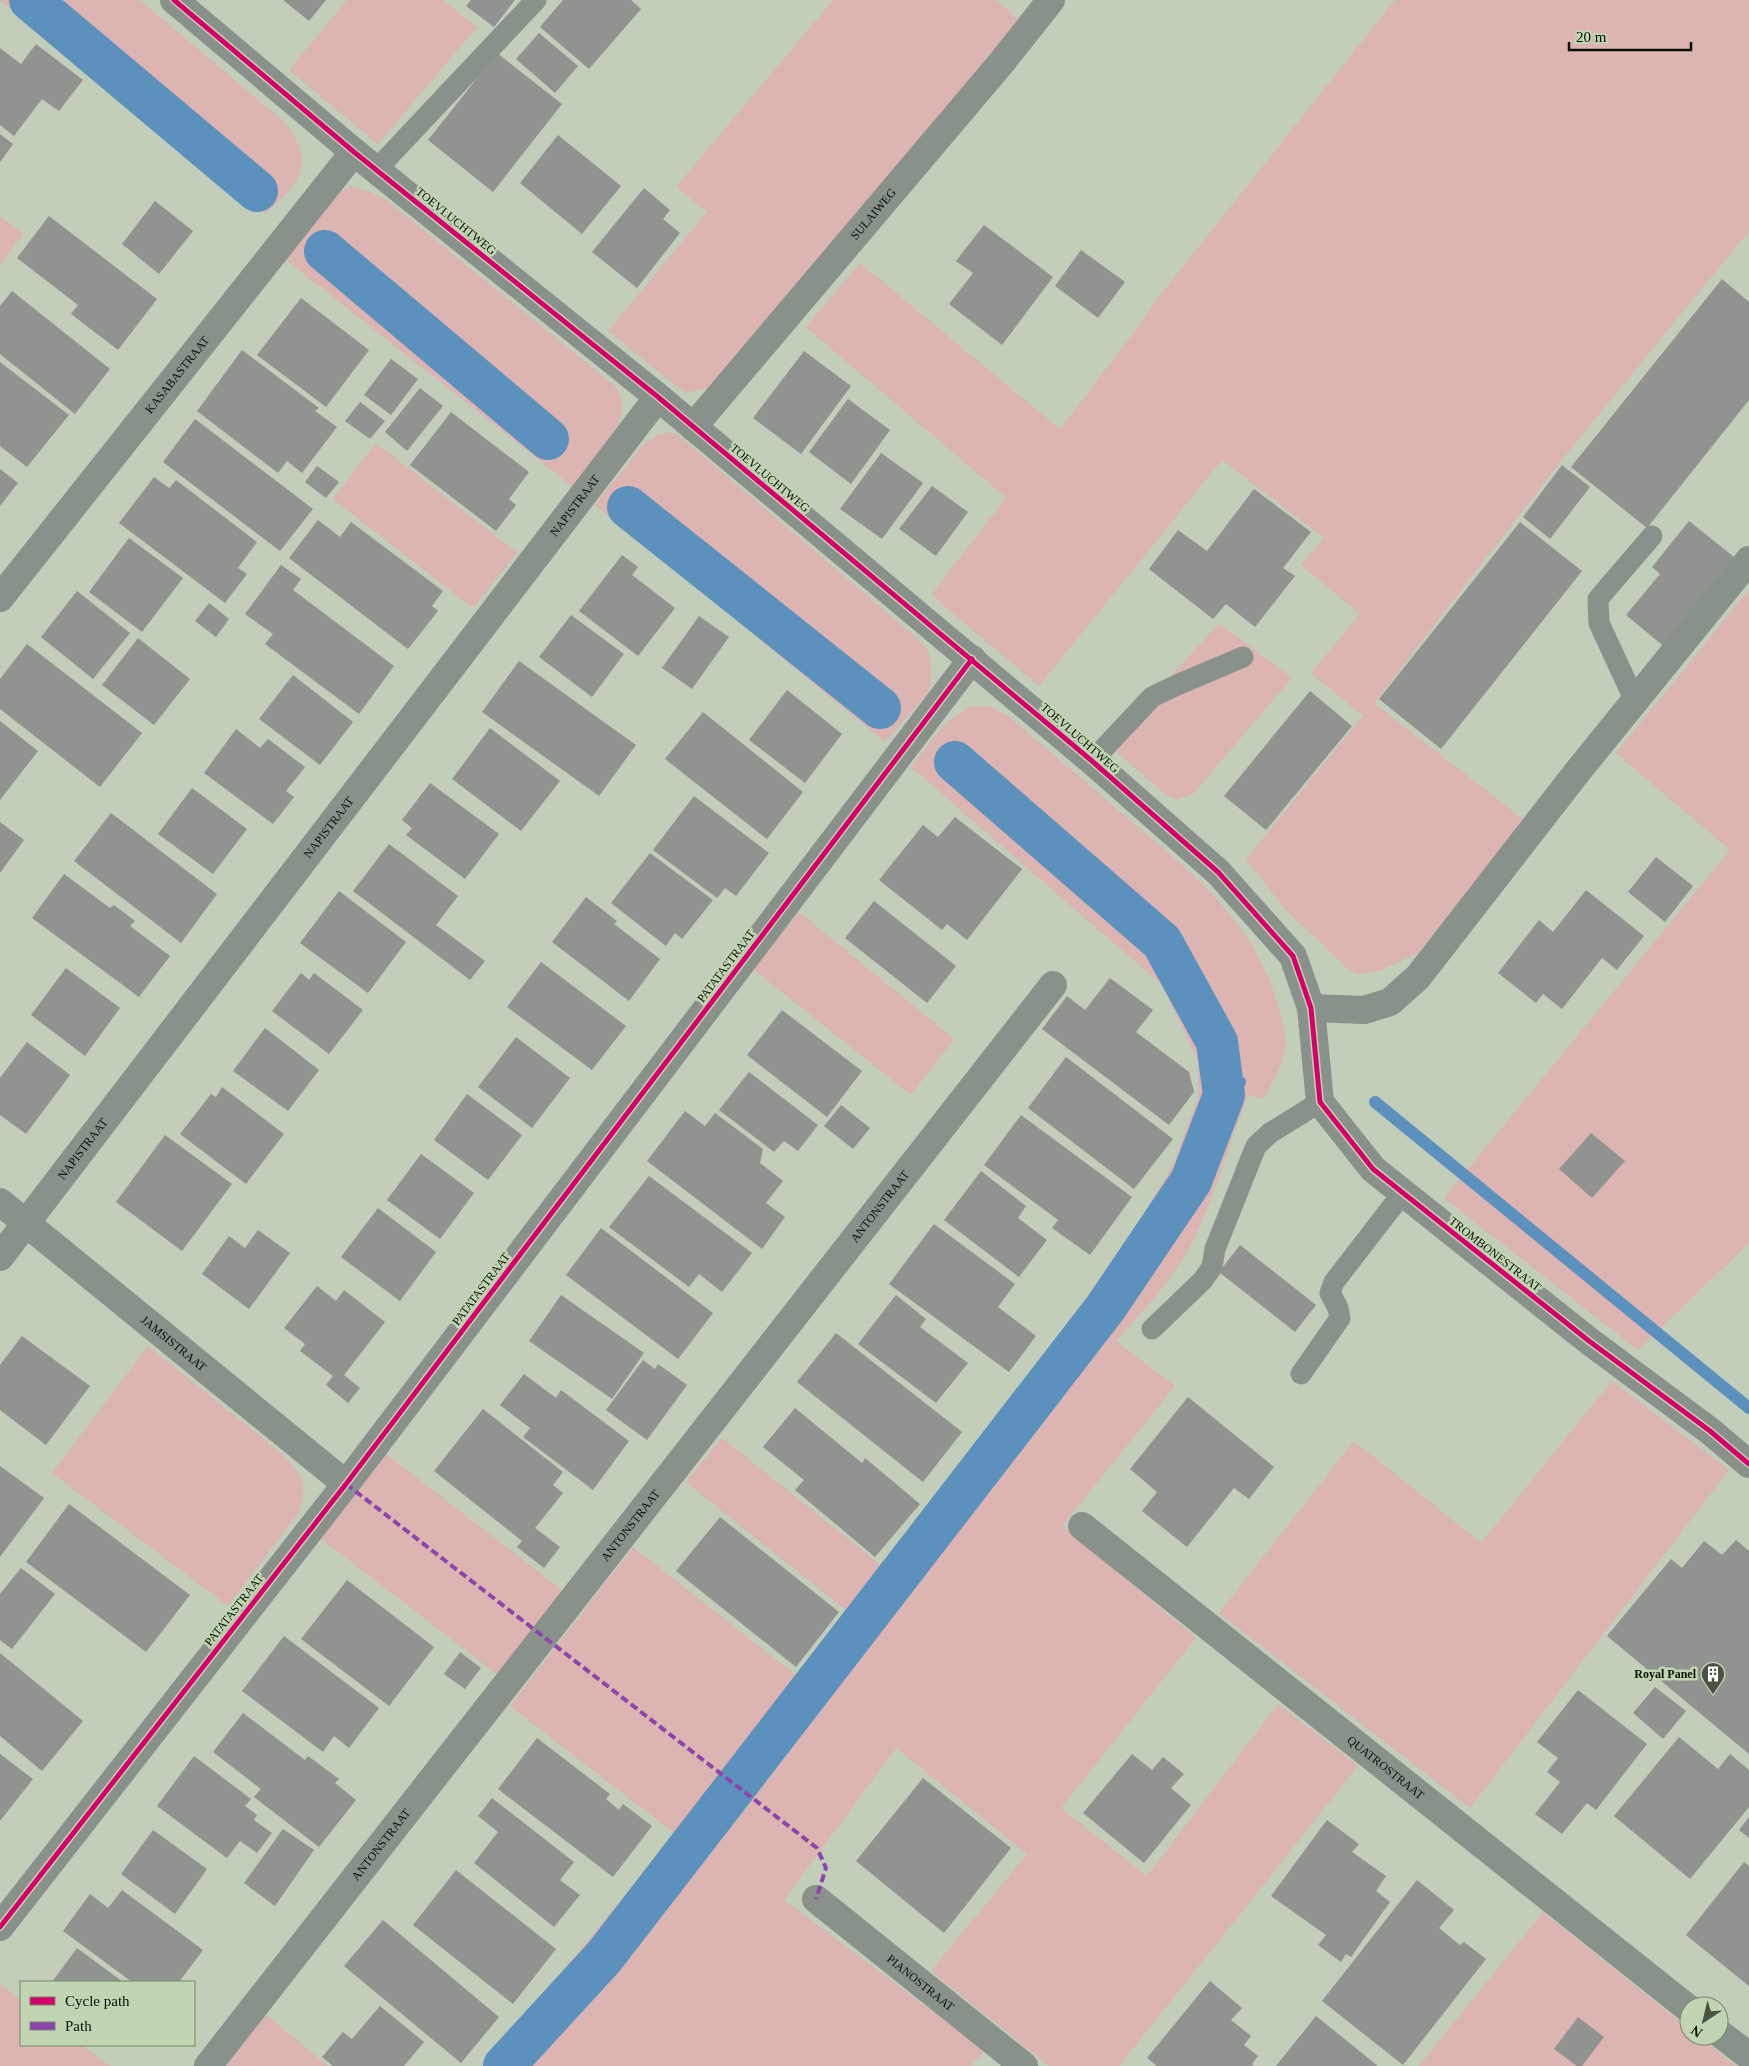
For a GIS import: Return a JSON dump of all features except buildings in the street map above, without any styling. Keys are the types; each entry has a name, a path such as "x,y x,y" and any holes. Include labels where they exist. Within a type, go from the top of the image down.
{"street":[{"name":"TOEVLUCHTWEG","path":"174,0 354,152 658,397 972,659 1218,872 1293,956 1310,1008"},
{"name":"SULAIWEG","path":"693,427 995,70 1051,0"},
{"name":"KASABASTRAAT","path":"0,598 354,152"},
{"name":"NAPISTRAAT","path":"0,1257 658,397"},
{"path":"1320,1102 1310,1008 1364,1010 1390,1002 1418,977 1635,701 1749,560"},
{"name":"PATATASTRAAT","path":"0,1927 346,1484 972,659"},
{"name":"ANTONSTRAAT","path":"208,2066 1053,985"},
{"name":"TROMBONESTRAAT","path":"1320,1102 1373,1169 1402,1194 1589,1341 1710,1431 1749,1464"},
{"name":"JAMSISTRAAT","path":"0,1202 346,1484"},
{"name":"QUATROSTRAAT","path":"1082,1526 1679,2001"},
{"name":"PIANOSTRAAT","path":"816,1899 1024,2066"},
{"path":"1729,2040 1749,2056"}],"lane":[{"path":"376,170 536,0"},
{"path":"1635,701 1599,623 1598,599 1652,536"},
{"path":"1092,761 1152,697 1243,657"},
{"path":"1152,1329 1203,1280 1212,1267 1215,1249 1256,1146 1270,1133 1320,1102"},
{"path":"1302,1374 1340,1318 1338,1308 1330,1293 1334,1282 1402,1194"}],"shaded area":[{"path":"0,0 140,0 281,119 296,139 301,155 302,163 295,183 266,214"},
{"path":"347,0 443,0 477,27 378,144 289,70"},
{"path":"833,0 996,0 1020,20 709,387 685,393 608,331 707,212 676,187"},
{"path":"1395,0 1749,0 1749,231 1565,456 1374,703 1524,820 1418,953 1379,971 1358,974 1349,970 1285,909 1246,859 1363,716 1311,673 1360,614 1301,565 1324,538 1222,460 1039,686 931,595 1006,498 806,327 860,263 1060,429 1138,327 1157,299"},
{"path":"351,186 373,193 390,203 616,387 622,402 618,424 605,447 573,487 285,259 339,193"},
{"path":"0,216 23,234 0,265"},
{"path":"669,432 678,435 918,639 928,651 931,663 931,681 928,693 885,742 595,505 643,445 656,436"},
{"path":"376,443 517,553 473,608 333,499"},
{"path":"1749,590 1749,1243 1638,1350 1444,1198 1730,850 1616,753"},
{"path":"1219,623 1292,678 1193,794 1177,800 1165,794 1109,745"},
{"path":"990,706 1008,716 1023,728 1193,875 1214,896 1250,943 1265,970 1279,1009 1285,1039 1282,1063 1263,1099 1248,1095 1214,1190 1191,1245 1166,1283 1116,1341 1175,1386 1062,1526 1196,1638 1061,1808 1147,1876 1278,1704 1358,1766 1119,2066 1049,2066 931,1971 1027,1854 896,1748 784,1900 984,2050 971,2066 485,2066 675,1834 510,1706 633,1547 797,1676 847,1611 686,1482 722,1438 882,1566 1077,1311 1134,1231 1173,1164 1198,1097 1198,1062 1162,985 911,767 943,726 968,707"},
{"path":"799,912 954,1039 911,1095 753,969"},
{"path":"148,1346 281,1453 298,1473 303,1486 299,1512 228,1606 52,1473"},
{"path":"1612,1381 1729,1470 1470,1808 1219,1613 1354,1441 1481,1543"},
{"path":"385,1453 563,1591 498,1675 320,1538"},
{"path":"1543,1912 1679,2021 1679,2046 1711,2046 1736,2066 1419,2066"},
{"path":"0,1984 20,1999 20,2046 82,2046 110,2066 0,2066"},
{"path":"266,2015 328,2066 226,2066"}],"waterway":[{"path":"30,0 257,191"},
{"path":"325,251 548,439"},
{"path":"628,507 880,708"},
{"path":"504,2066 604,1957 1106,1307 1191,1181 1224,1095 1217,1042 1162,942 955,762"},
{"path":"1224,1095 1240,1082"},
{"path":"1375,1102 1749,1408"}],"marked path":[{"path":"346,1484 817,1848 826,1868 816,1899"}],"cycle path":[{"path":"174,0 354,152 658,397 1092,761 1218,872 1293,956 1311,1008 1320,1102 1373,1169 1589,1341 1710,1431 1749,1464"},
{"path":"0,1927 346,1484 972,659"}],"place":[{"name":"Royal Panel","path":"1713,1695"}]}
